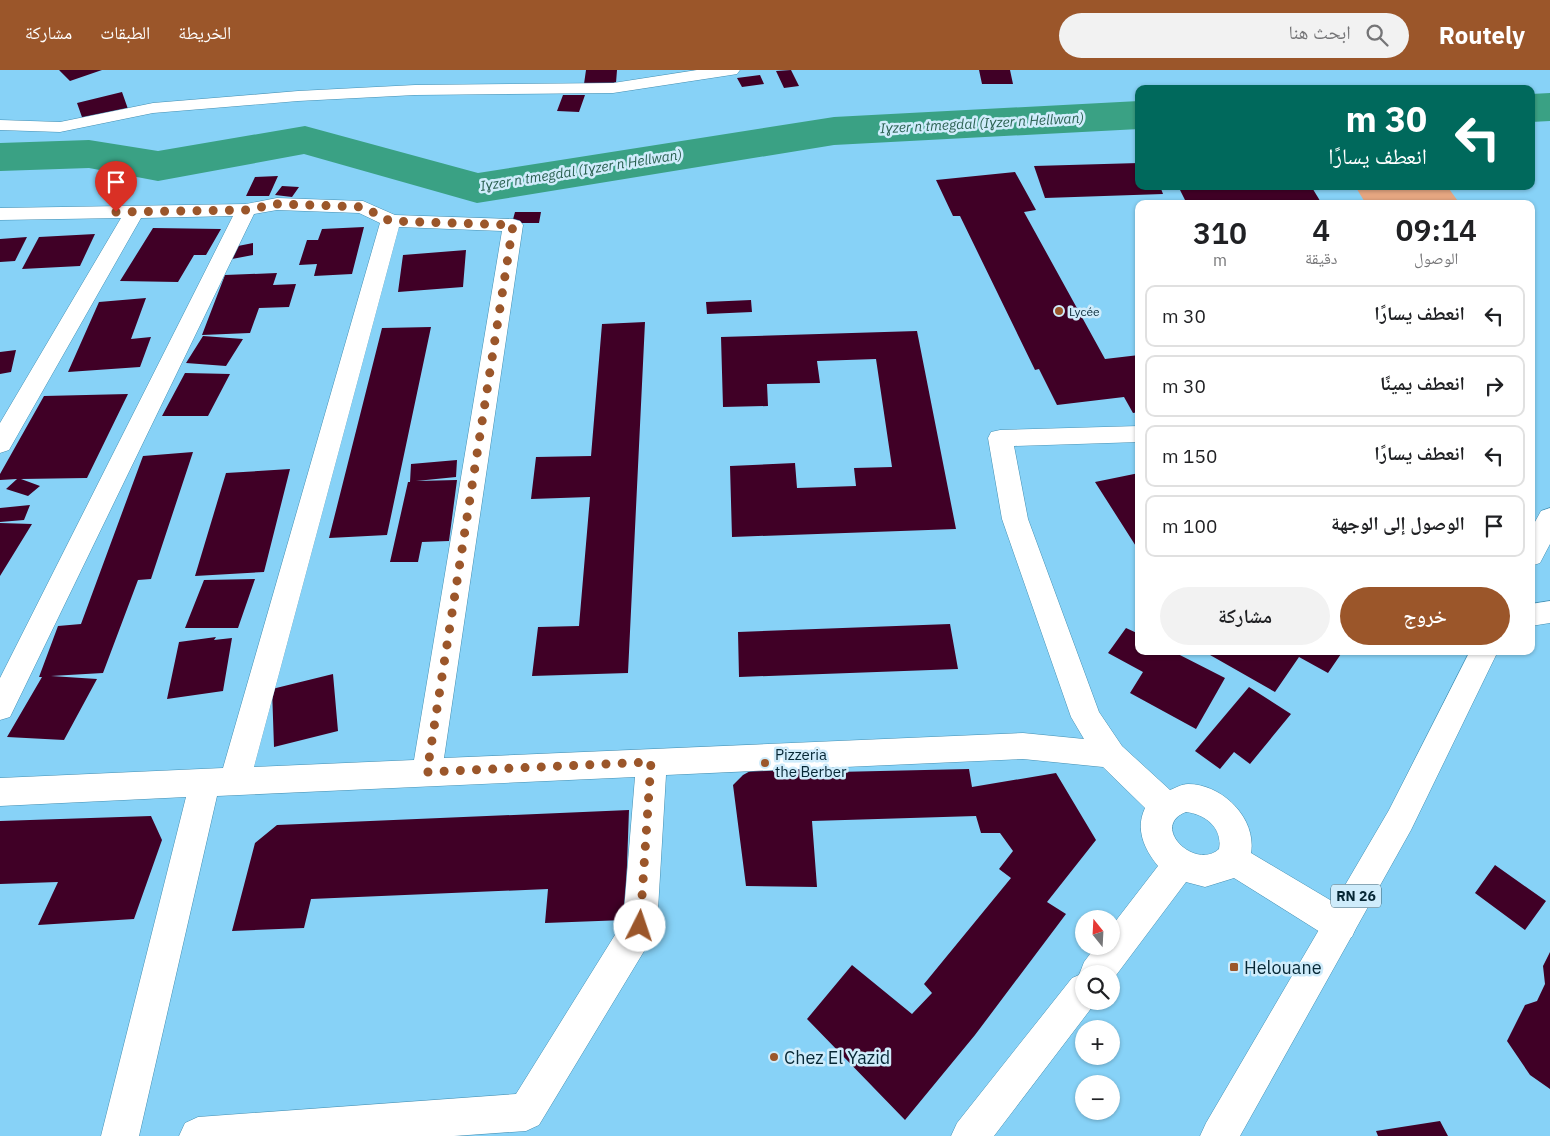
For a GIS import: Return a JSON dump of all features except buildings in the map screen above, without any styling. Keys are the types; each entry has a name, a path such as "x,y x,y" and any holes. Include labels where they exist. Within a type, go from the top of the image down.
{"street":[{"path":"0,125 60,126 153,108 298,96 415,90 613,88 731,70"},
{"path":"0,214 246,210 277,204 363,207 390,221 513,225 427,772"},
{"path":"0,708 246,210"},
{"path":"0,444 135,211"},
{"path":"120,1136 220,782 390,221"},
{"path":"1135,434 1000,438 1015,519 1086,717 1111,755 1164,805"},
{"path":"1535,548 1550,518"},
{"path":"1535,614 1550,612"},
{"name":"RN 26","path":"1219,1136 1400,820 1482,655"},
{"path":"0,792 1023,746 1111,755"},
{"path":"198,1136 526,1112 640,926 651,762"},
{"path":"1186,798 1198,800 1222,812 1231,823 1236,836 1236,848 1232,859 1223,867 1211,870 1196,870 1180,864 1161,847 1154,824 1158,813 1164,805 1174,800 1186,798"},
{"path":"1232,859 1340,925"},
{"path":"1103,965 1180,864"},
{"path":"970,1136 1075,1002"}],"shaded area":[{"path":"1357,190 1450,190 1457,200 1364,200"}],"waterway":[{"name":"Iɣzer n tmegdal (Iɣzer n Hellwan)","path":"1535,108 1550,107"},
{"name":"Iɣzer n tmegdal (Iɣzer n Hellwan)","path":"0,157 89,154 158,166 305,140 477,188 834,131 1135,115"}],"place":[{"name":"Lycée","path":"1059,311"},
{"name":"Pizzeria the Berber","path":"765,763"},
{"name":"Helouane","path":"1234,967"},
{"name":"Chez El Yazid","path":"774,1057"}],"route":[{"path":"116,212 246,210 277,204 311,205 363,207 390,221 513,225 427,772 651,762 640,926"}]}
